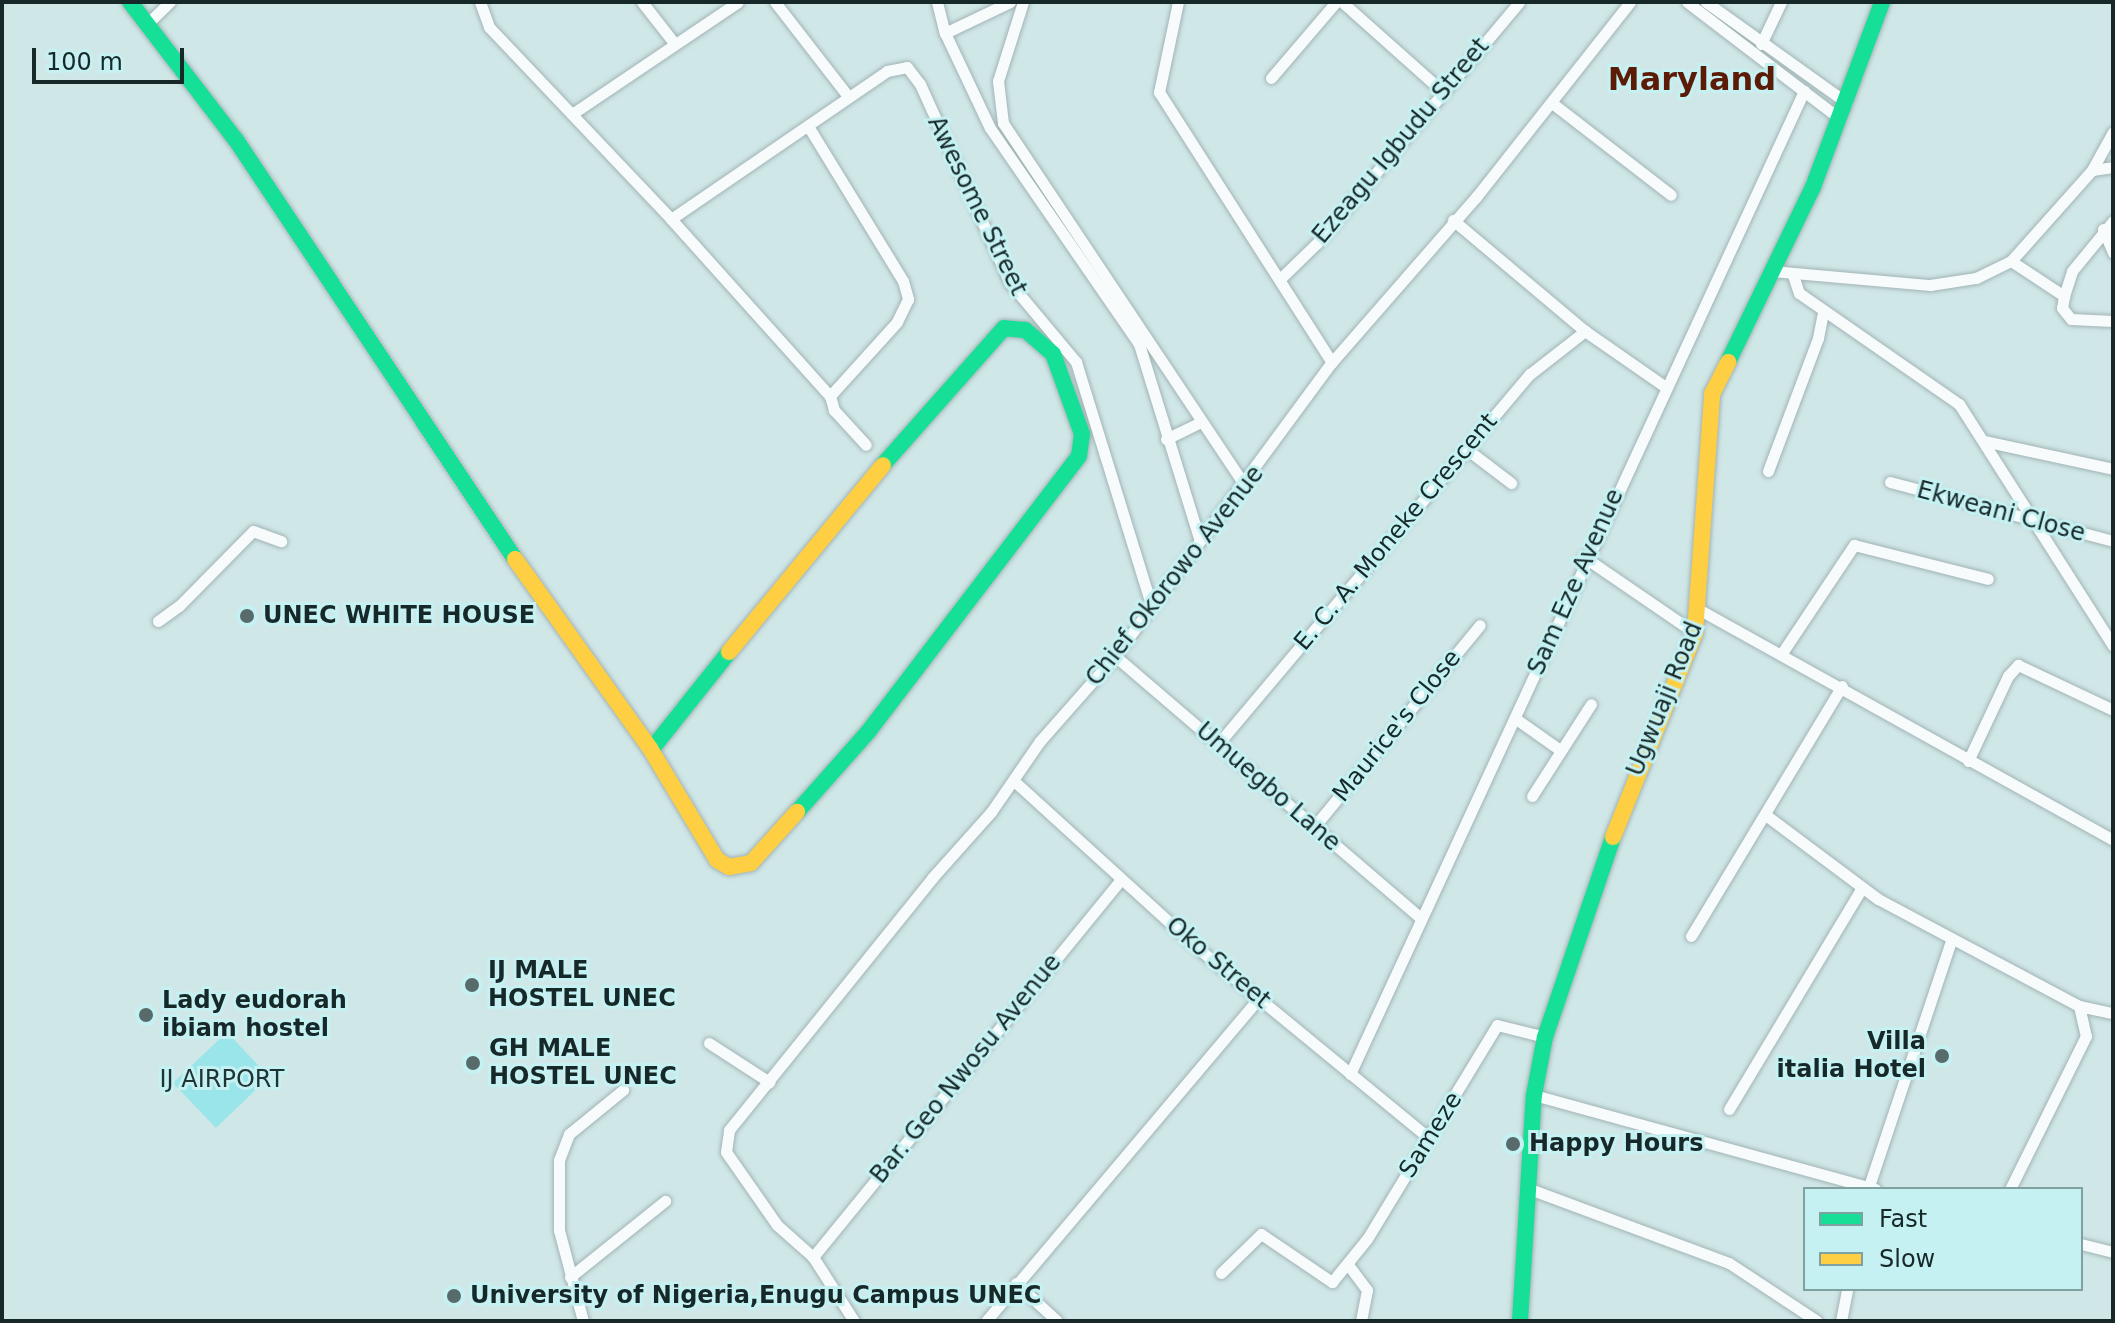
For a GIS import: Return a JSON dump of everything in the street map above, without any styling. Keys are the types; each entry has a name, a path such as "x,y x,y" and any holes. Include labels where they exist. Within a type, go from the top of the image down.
{"street":[{"path":"130,2 149,22 327,272 526,575 651,750 717,860 739,869 751,863 908,684 1079,456 1082,434 1053,354 1025,330 1004,328 828,527 651,750"},
{"path":"149,22 170,2"},
{"path":"480,2 489,27 671,219 830,396 834,410 866,445"},
{"path":"642,2 674,43"},
{"path":"572,114 738,2"},
{"path":"775,2 848,96"},
{"path":"937,2 945,33 990,128 1139,344 1153,376 1166,439 1200,541"},
{"path":"945,33 1010,2"},
{"path":"1023,2 998,81 1003,123 1244,484"},
{"path":"1178,2 1159,92 1332,362"},
{"path":"1271,78 1336,2"},
{"path":"1342,2 1442,91"},
{"name":"Ezeagu Igbudu Street","path":"1281,278 1317,243 1519,2"},
{"name":"Chief Okorowo Avenue","path":"813,1257 777,1225 726,1152 729,1130 1014,781 1040,741 1115,656 1332,362 1552,103 1630,2"},
{"path":"1687,2 1804,91 1844,111"},
{"path":"1706,2 1844,111"},
{"path":"1761,44 1781,2"},
{"name":"Ugwuaji Road","path":"1524,1319 1527,1188 1534,1095 1545,1037 1637,768 1695,633 1700,610 1708,412 1724,363 1772,271 1844,111 1882,2"},
{"name":"Awesome Street","path":"671,219 848,96 898,66 914,72 1010,283 1076,362 1151,604"},
{"name":"Sam Eze Avenue","path":"1350,1074 1420,917 1516,719 1584,557 1804,91"},
{"path":"1552,103 1671,195"},
{"path":"808,126 903,281 908,299 897,322 830,396"},
{"path":"1772,271 1930,285 1976,278 2011,261 2092,170 2113,132"},
{"path":"2092,170 2113,167"},
{"path":"1453,220 1585,331 1664,386"},
{"path":"2113,221 2103,229 2072,271 2062,308 2071,319 2113,321"},
{"path":"2103,229 2113,253"},
{"path":"2011,261 2064,296"},
{"path":"1793,275 1799,293 1823,312 1948,393 1984,441 2113,646"},
{"path":"1768,471 1818,338 1823,312"},
{"name":"E. C. A. Moneke Crescent","path":"1218,744 1469,451 1530,374 1585,331"},
{"path":"1166,439 1201,422"},
{"path":"1984,441 2113,469"},
{"path":"1469,451 1511,483"},
{"name":"Ekweani Close","path":"1890,482 2036,524 2113,541"},
{"path":"158,621 179,606 253,531 281,541"},
{"path":"1782,653 1854,545 1988,579"},
{"path":"1584,557 1695,633"},
{"path":"1700,610 1842,686 1968,761 2113,840"},
{"name":"Maurice's Close","path":"1314,827 1480,625"},
{"name":"Umuegbo Lane","path":"1115,656 1420,917"},
{"path":"1968,761 2018,665 2113,710"},
{"path":"1691,936 1767,816 1842,686"},
{"path":"1532,796 1591,704"},
{"path":"1516,719 1560,750"},
{"name":"Oko Street","path":"1014,781 1120,880 1428,1137"},
{"path":"1767,816 1862,888 1951,941 2079,1006 2113,1013"},
{"name":"Bar. Geo Nwosu Avenue","path":"813,1257 1120,880"},
{"path":"1729,1109 1862,888"},
{"path":"1870,1187 1951,941"},
{"path":"986,1321 1259,998"},
{"path":"2011,1187 2086,1036 2079,1006"},
{"name":"Sameze","path":"1221,1273 1261,1234 1332,1282 1349,1266 1497,1025 1545,1037"},
{"path":"709,1043 769,1082"},
{"path":"583,1321 559,1230 561,1148 581,1123 623,1090"},
{"path":"1534,1095 1866,1187"},
{"path":"1527,1188 1729,1263 1817,1321"},
{"path":"570,1277 665,1201"},
{"path":"2083,1244 2113,1252"},
{"path":"813,1257 854,1321"},
{"path":"1349,1266 1367,1290 1361,1321"},
{"path":"1016,1283 1057,1321"},
{"path":"1841,1321 1847,1291"}],"green space":[{"name":"IJ AIRPORT","path":"227,1032 269,1077 216,1128 173,1083"}],"traffic: fast":[{"path":"130,2 236,140 515,559"},
{"path":"1728,362 1813,187 1882,2"},
{"path":"797,812 868,732 1079,456 1082,434 1053,354 1025,330 1004,328 883,465"},
{"path":"651,750 729,652"},
{"path":"1520,1321 1534,1095 1545,1037 1613,837"}],"traffic: slow":[{"path":"1613,837 1695,633 1712,394 1728,362"},
{"path":"729,652 883,465"},
{"path":"515,559 651,750 717,860 729,867 751,863 797,812"}],"place":[{"name":"UNEC WHITE HOUSE","path":"247,616"},
{"name":"IJ MALE HOSTEL UNEC","path":"472,985"},
{"name":"Lady eudorah ibiam hostel","path":"146,1015"},
{"name":"Villa italia Hotel","path":"1942,1056"},
{"name":"GH MALE HOSTEL UNEC","path":"473,1063"},
{"name":"Happy Hours","path":"1513,1144"},
{"name":"University of Nigeria,Enugu Campus UNEC","path":"454,1296"}],"district":[{"name":"Maryland","path":"1692,79"}]}
